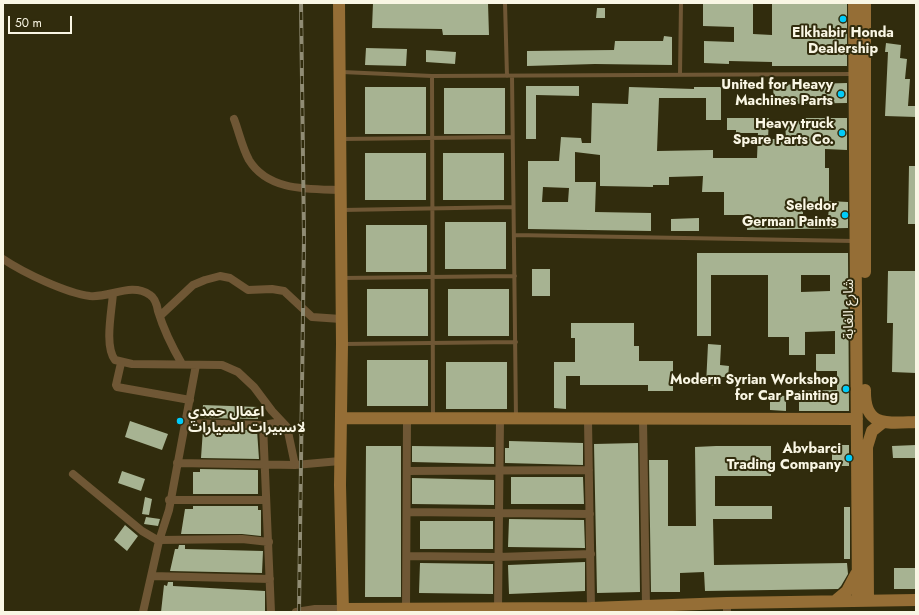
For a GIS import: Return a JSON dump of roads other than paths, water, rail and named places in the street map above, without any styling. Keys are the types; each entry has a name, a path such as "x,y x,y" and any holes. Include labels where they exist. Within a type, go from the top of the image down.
{"street":[{"path":"339,3 342,344 340,460 343,610"},
{"name":"شارع الغابة","path":"854,3 857,419 862,501 863,600"},
{"name":"شارع الغابة","path":"863,600 858,572 862,501 868,440 872,431 882,423 875,419 867,411 864,397 864,3"},
{"path":"234,119 249,159 264,176 285,186 340,190"},
{"path":"3,259 17,268 67,290 91,296 101,296 134,289 150,295 155,299 165,335 182,364"},
{"path":"160,316 193,285 220,276 230,278 248,290 272,289 284,291 312,317 341,319"},
{"path":"113,293 109,343 113,357 121,363 222,365 238,372 254,387 288,429 295,465"},
{"path":"121,363 116,385 117,387 190,400"},
{"path":"143,612 159,541 167,516 196,365"},
{"path":"341,418 407,420 857,419"},
{"path":"406,609 407,420"},
{"path":"498,609 500,420"},
{"path":"588,420 591,608"},
{"path":"643,420 646,606"},
{"path":"185,423 263,425 281,422"},
{"path":"882,423 916,422"},
{"path":"263,425 265,500 269,542 271,612"},
{"path":"177,463 264,466 295,465 340,460"},
{"path":"407,470 589,470"},
{"path":"73,474 142,531 159,541 242,539 269,542"},
{"path":"169,500 265,500"},
{"path":"407,512 590,514"},
{"path":"407,556 498,557 591,554"},
{"path":"834,601 847,591 858,572"},
{"path":"152,576 270,579"},
{"path":"296,612 316,609 498,609 646,606 727,608 834,601 916,600"}],"lane":[{"path":"505,3 506,76"},
{"path":"680,74 681,3"},
{"path":"340,72 432,76 855,74"},
{"path":"432,76 433,138 431,208 433,420"},
{"path":"512,76 516,419"},
{"path":"339,139 512,137"},
{"path":"340,210 513,207"},
{"path":"514,235 856,241"},
{"path":"341,278 514,276"},
{"path":"342,344 516,342"}],"railway":[{"path":"299,612 304,237 301,3"}],"place":[{"name":"Elkhabir Honda Dealership","path":"843,19"},
{"name":"United for Heavy Machines Parts","path":"841,94"},
{"name":"Heavy truck Spare Parts Co.","path":"842,133"},
{"name":"Seledor German Paints","path":"845,215"},
{"name":"Modern Syrian Workshop for Car Painting","path":"846,389"},
{"name":"اعمال حمدي لاسبيرات السيارات","path":"180,421"},
{"name":"Abvbarci Trading Company","path":"849,458"}]}
